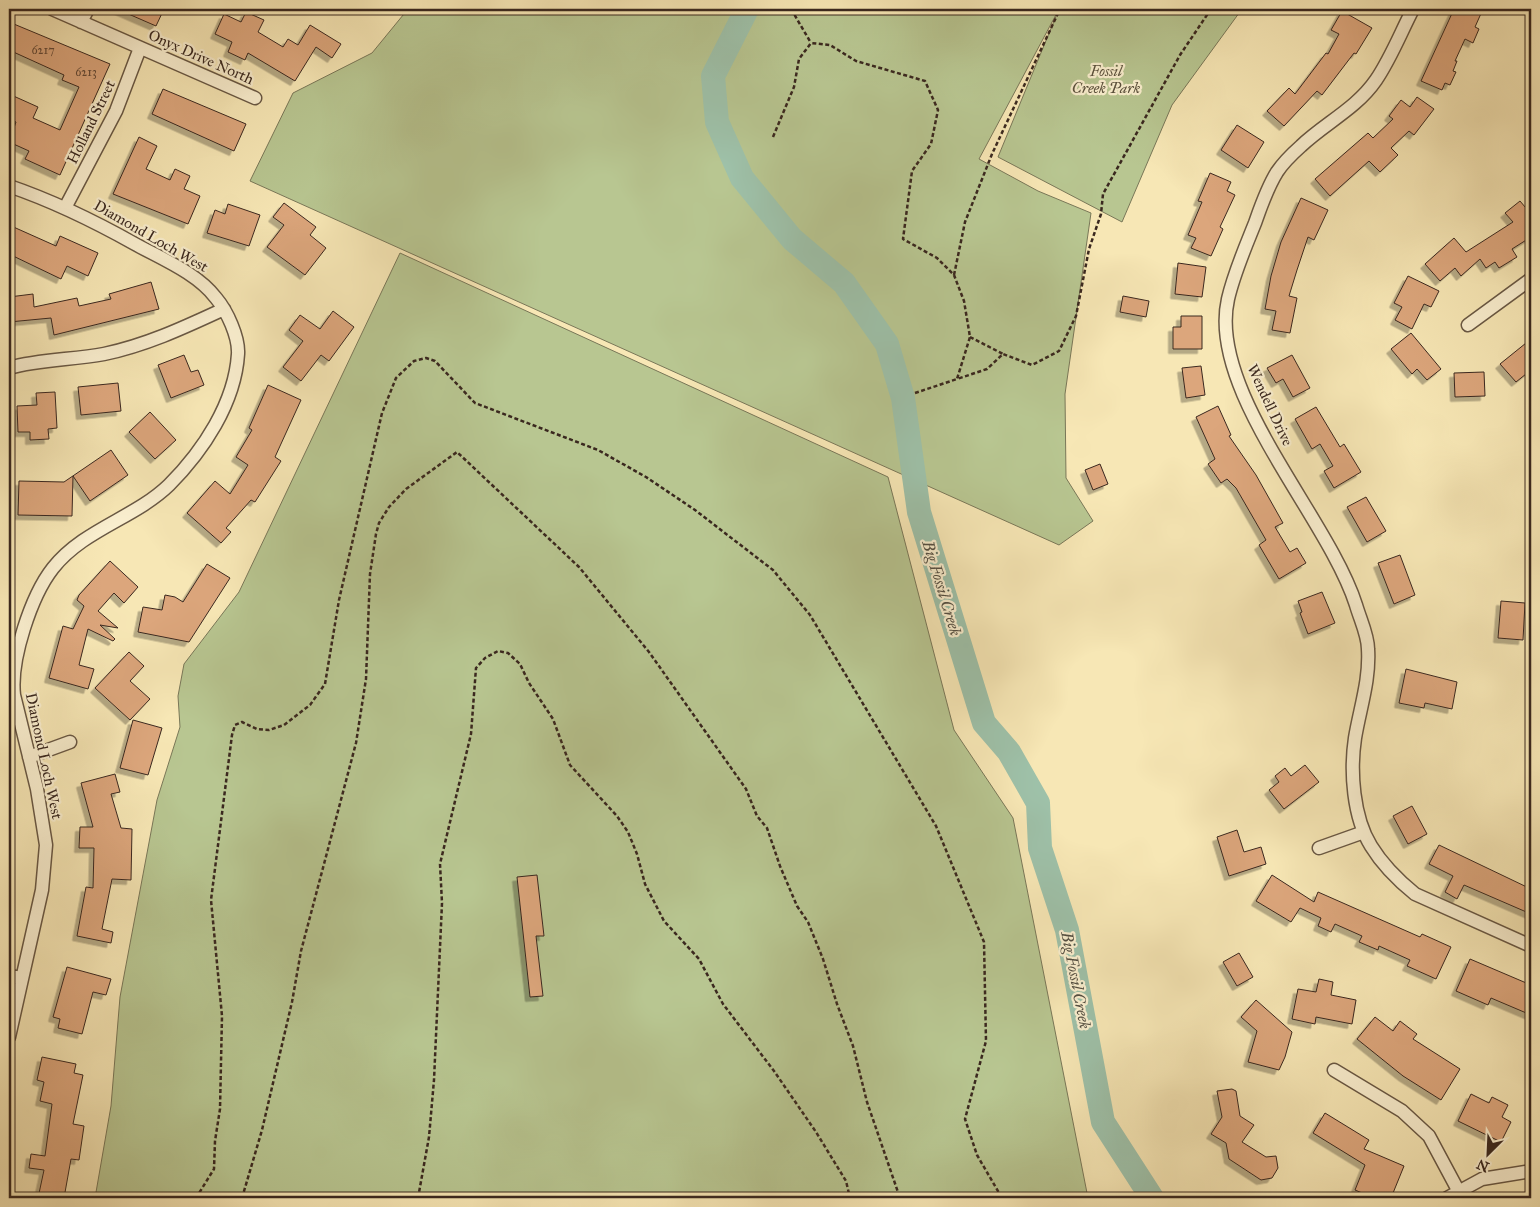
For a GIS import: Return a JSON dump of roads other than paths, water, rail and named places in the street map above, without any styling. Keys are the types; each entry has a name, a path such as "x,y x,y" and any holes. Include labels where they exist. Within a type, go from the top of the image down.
{"street":[{"name":"Onyx Drive North","path":"52,9 255,98"},
{"path":"81,22 88,9"},
{"name":"Wendell Drive","path":"1413,9 1376,81 1350,110 1302,145 1278,170 1269,186 1236,270 1227,302 1227,341 1236,377 1265,437 1332,551 1355,601 1368,646 1368,680 1355,739 1353,770 1355,795 1364,832 1375,852 1402,883 1415,894 1531,946"},
{"name":"Holland Street","path":"65,208 116,111 140,48"},
{"name":"Diamond Loch West","path":"9,186 89,218 190,275 216,297 224,310 235,338 238,352 235,375 228,397 206,440 180,472 156,497 106,525 63,557 52,569 28,616 18,646 12,682 46,845 42,890 9,1037"},
{"path":"1468,325 1531,279"},
{"path":"9,368 34,362 102,354 131,348 160,338 224,310"},
{"path":"29,757 70,742"},
{"path":"1319,848 1364,832"},
{"path":"9,976 22,978"},
{"path":"1334,1070 1402,1112 1429,1136 1459,1192"},
{"path":"1447,1198 1482,1179 1531,1171"}],"waterway":[{"name":"Big Fossil Creek","path":"747,9 713,76 717,122 742,178 792,239 844,283 887,344 903,398 919,512 984,723 1009,752 1038,803 1040,848 1067,930 1103,1122 1152,1198"}],"park label":[{"name":"Fossil Creek Park","path":"1106,80"}]}
